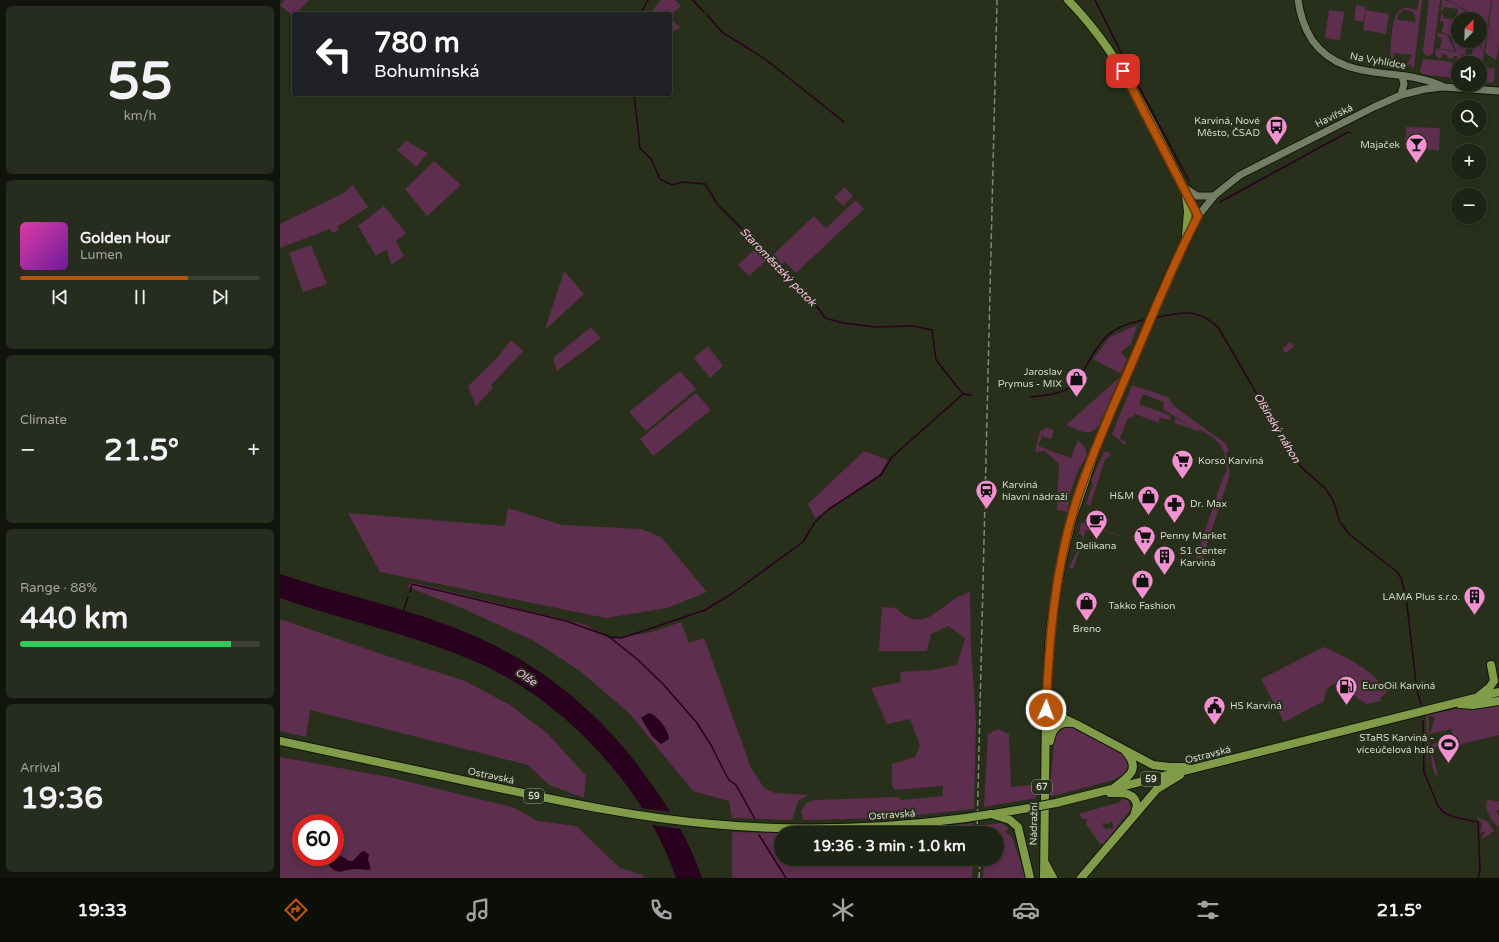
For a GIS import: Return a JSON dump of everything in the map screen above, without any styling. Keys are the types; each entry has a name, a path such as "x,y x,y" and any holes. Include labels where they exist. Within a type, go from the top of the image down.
{"main road":[{"path":"1068,0 1099,37 1123,71 1198,216"},
{"path":"1184,189 1188,211 1186,238"},
{"name":"Nádražní","path":"1041,862 1046,760 1047,687 1054,607 1064,553 1077,499 1098,443 1186,238 1198,216"},
{"path":"1478,697 1493,683 1495,670"},
{"name":"67","path":"1047,687 1057,711 1072,722"},
{"name":"Ostravská","path":"280,741 617,812 706,824 782,828 855,828 966,818 1029,808 1099,792 1499,692"},
{"path":"1452,703 1472,705 1499,701"},
{"name":"67","path":"1043,877 1041,862 1044,720 1046,710 1124,750"},
{"path":"1046,760 1051,736 1055,728 1066,722 1072,722"},
{"path":"1124,750 1156,765 1169,767 1200,767"},
{"path":"1111,789 1127,778 1132,772 1132,762 1124,750"},
{"path":"1081,878 1134,815 1159,788 1191,769"},
{"path":"1099,792 1127,793 1131,795 1137,805 1134,815"},
{"path":"991,814 1010,820 1018,827 1030,878"},
{"name":"67","path":"1041,862 1053,878"}],"street":[{"name":"Na Vyhlídce","path":"1298,0 1299,14 1306,31 1320,51 1333,61 1353,69 1427,79 1444,87"},
{"path":"1401,95 1404,84 1402,76"},
{"name":"Havířská","path":"1198,216 1214,196 1240,175 1401,95 1425,88 1444,87 1499,91"},
{"path":"1184,189 1196,196 1214,196"}],"shaded area":[{"path":"285,0 309,0 298,12 292,12 292,15 280,5"},
{"path":"661,0 675,0 681,6 672,14 672,12 652,12"},
{"path":"1419,0 1422,0 1414,67 1411,67 1411,64 1403,68 1397,67 1393,64 1391,59 1391,45 1395,17 1401,9 1411,8 1417,11","holes":["1405,9 1414,13 1416,22 1397,20 1398,14","1393,53 1412,55 1408,63 1401,64 1394,60"]},
{"path":"1429,0 1440,0 1433,53 1427,57 1423,52"},
{"path":"1442,0 1455,4 1465,12 1457,12 1458,9 1444,7 1443,11 1441,10"},
{"path":"1447,0 1491,0 1487,28 1487,12 1468,12"},
{"path":"1492,0 1499,0 1499,45 1496,60 1485,53 1486,48 1487,48"},
{"path":"1356,5 1366,7 1363,22 1354,20"},
{"path":"1329,10 1344,12 1340,40 1325,38"},
{"path":"1366,10 1389,14 1386,34 1363,30"},
{"path":"1443,14 1443,18 1451,19 1451,38 1450,36 1442,32 1444,22 1440,21 1441,15"},
{"path":"672,19 680,28 672,32"},
{"path":"1438,33 1447,35 1451,43 1451,48 1454,48 1455,51 1436,48 1440,48 1442,38 1438,37"},
{"path":"1455,48 1466,48 1465,56 1457,53"},
{"path":"1473,48 1481,48 1484,53 1483,56 1468,56 1472,54"},
{"path":"1436,49 1456,52 1462,56 1451,56 1451,59 1448,59 1447,55 1442,54 1441,58 1438,58 1435,54"},
{"path":"1423,59 1451,62 1451,78 1422,74 1420,71"},
{"path":"1487,67 1495,69 1494,80 1492,83 1487,83"},
{"path":"1406,127 1440,128 1439,150 1405,149"},
{"path":"406,141 428,153 416,167 397,150"},
{"path":"434,161 461,185 427,216 405,189"},
{"path":"353,185 368,207 337,227 339,230 332,233 330,229 280,248 280,224 342,194"},
{"path":"845,187 853,196 843,206 834,197"},
{"path":"856,200 864,209 796,273 785,262 782,264 773,255 814,216 826,228"},
{"path":"384,206 406,233 396,241 404,256 391,265 387,249 376,256 358,226"},
{"path":"311,245 327,284 303,292 289,253"},
{"path":"758,246 769,258 749,276 738,265"},
{"path":"564,271 584,294 545,330"},
{"path":"1137,325 1131,344 1121,352 1127,359 1121,374 1093,359 1110,337"},
{"path":"591,327 601,338 557,371 553,358"},
{"path":"511,340 523,351 491,385 493,388 476,406 468,386 498,357"},
{"path":"1290,342 1294,346 1286,353 1282,349"},
{"path":"708,346 723,366 710,378 694,358"},
{"path":"680,371 696,389 646,431 629,412"},
{"path":"1120,377 1099,425 1095,429 1083,432 1066,425"},
{"path":"1132,385 1168,397 1174,406 1225,443 1229,451 1226,453 1230,474 1202,560 1196,558 1221,483 1227,470 1224,452 1215,439 1199,429 1198,431 1175,423 1175,418 1193,428 1163,409 1164,402 1143,394 1139,404 1169,415 1171,420 1160,418 1157,425 1157,422 1135,414 1134,417 1128,418 1120,437 1121,440 1126,442 1125,445 1112,434"},
{"path":"696,393 711,410 653,456 640,439"},
{"path":"1048,428 1054,430 1051,439 1042,436 1038,446 1071,458 1078,440 1085,447 1087,455 1078,471 1069,496 1068,512 1057,510 1059,464 1045,451 1035,452 1040,431"},
{"path":"864,451 888,460 879,475 815,518 808,504"},
{"path":"1104,452 1109,452 1111,455 1105,459 1090,506 1086,504 1093,484 1091,481"},
{"path":"508,508 562,525 641,529 661,537 707,592 667,608 606,618 380,572 348,513 505,526"},
{"path":"1081,522 1119,535 1117,538 1117,535 1093,527 1092,532 1086,530 1073,569 1069,568 1083,536 1079,534"},
{"path":"411,582 586,625 611,639 652,632 681,622 689,643 704,638 751,768 764,788 775,793 808,795 798,801 792,820 732,818 729,801 693,791 629,713 580,671 534,641 464,609 408,587","holes":["658,719 666,730 652,736 643,722"]},
{"path":"970,592 971,648 976,723 974,809 889,818 803,820 801,811 806,803 816,800 898,797 901,800 943,796 943,786 895,790 892,786 892,764 915,757 920,745 910,719 887,724 871,688 901,682 900,672 931,670 957,665 965,638 948,626 931,634 927,651 879,651 882,607 896,608 904,615 912,619 919,620 932,615 955,599"},
{"path":"280,619 465,681 510,705 548,734 586,776 584,798 549,785 528,765 310,710 306,737 280,731"},
{"path":"1324,647 1359,665 1375,677 1387,692 1380,698 1381,701 1366,704 1336,683 1330,686 1327,690 1324,701 1284,722 1261,679"},
{"path":"1499,702 1499,735 1458,745 1458,741 1448,743 1448,740 1454,739 1451,729 1430,734 1435,717 1429,716 1428,773 1426,715 1486,703"},
{"path":"1070,726 1124,755 1127,758 1128,767 1124,774 1113,780 1049,797 1055,734 1061,727"},
{"path":"998,729 1009,734 1011,787 1034,785 1036,798 984,807 988,734"},
{"path":"1446,741 1447,743 1431,748 1433,744"},
{"path":"1431,748 1438,776 1433,768"},
{"path":"280,757 389,777 512,807 538,821 576,826 620,868 643,875 644,878 280,878"},
{"path":"1122,799 1128,800 1131,809 1104,844 1100,844 1086,824 1087,819 1083,819 1079,814 1120,802","holes":["1110,821 1113,823 1113,829 1108,828 1106,830 1102,823 1108,824"]},
{"path":"1491,799 1494,802 1499,801 1499,810 1496,811 1499,817 1499,827 1491,819 1488,812 1486,804 1487,801"},
{"path":"1476,816 1488,822 1494,831 1482,839 1482,836 1485,833 1484,831 1480,833 1482,824"},
{"path":"974,823 974,826 947,826"},
{"path":"1002,823 1009,828 1005,832 1012,837 1026,878 983,878 984,866 1004,866 1004,826 984,825"},
{"path":"732,832 774,833 774,866 973,866 972,878 732,878"}],"water":[{"name":"Olše","path":"280,574 426,617 455,628 482,639 509,653 548,678 584,706 631,757 654,787 678,824 702,878 676,878 662,844 644,811 622,780 597,750 570,723 540,699 508,678 452,652 428,643 280,598"},
{"path":"649,713 659,720 667,731 669,739 661,744 652,736 641,718"},
{"path":"365,851 369,855 368,860 371,869 352,869 340,872 329,866 344,866 344,858 349,861 353,861 361,852"}],"pier":[{"path":"640,808 672,812 682,829 651,825"}],"waterway":[{"name":"Staroměstský potok","path":"641,12 648,0"},
{"path":"693,0 704,12"},
{"path":"1095,0 1122,54"},
{"path":"707,15 722,32 765,59 844,122"},
{"path":"1125,60 1189,181"},
{"name":"Staroměstský potok","path":"634,96 640,148 651,159 660,179 672,185 682,182 705,184 718,205 811,298 825,318 843,323 876,327 913,326 932,330 936,360 963,394 972,395"},
{"path":"1220,202 1348,132 1351,133"},
{"name":"Olšinský náhon","path":"1158,317 1183,313 1197,314 1218,327 1290,451 1302,468 1325,488 1333,500 1340,522 1349,534 1397,572 1401,578 1406,597 1417,691 1421,704"},
{"name":"Olšinský náhon","path":"1031,397 1057,393 1072,386 1097,348 1108,335 1122,326 1143,320"},
{"name":"Staroměstský potok","path":"610,637 621,638 705,610 730,595 803,542 815,522 829,509 881,475 892,457 963,394"},
{"path":"410,592 412,584 566,621 608,636 637,659 663,684 697,723 711,745 729,780 736,785 755,819"},
{"path":"403,612 408,597"},
{"name":"Olšinský náhon","path":"1423,721 1424,772 1437,804 1443,812 1454,817 1478,822 1480,871 1478,878"},
{"path":"759,835 786,878"}],"railway":[{"path":"977,826 997,0"},
{"path":"979,878 980,866"}],"place":[{"name":"Karviná, Nové Město, ČSAD","path":"1276,146"},
{"name":"Majaček","path":"1416,164"},
{"name":"Jaroslav Prymus - MIX","path":"1077,398"},
{"name":"Korso Karviná","path":"1182,480"},
{"name":"Karviná hlavní nádraží","path":"987,510"},
{"name":"H&M","path":"1149,516"},
{"name":"Dr. Max","path":"1175,524"},
{"name":"Delikana","path":"1096,540"},
{"name":"Penny Market","path":"1144,556"},
{"name":"S1 Center Karviná","path":"1164,576"},
{"name":"Takko Fashion","path":"1142,600"},
{"name":"LAMA Plus s.r.o.","path":"1475,616"},
{"name":"Breno","path":"1087,622"},
{"name":"EuroOil Karviná","path":"1346,706"},
{"name":"HS Karviná","path":"1215,726"},
{"name":"STaRS Karviná - víceúčelová hala","path":"1449,764"}],"route":[{"path":"1046,710 1050,632 1064,553 1077,499 1098,443 1169,275 1198,216 1165,149 1123,71"}]}
